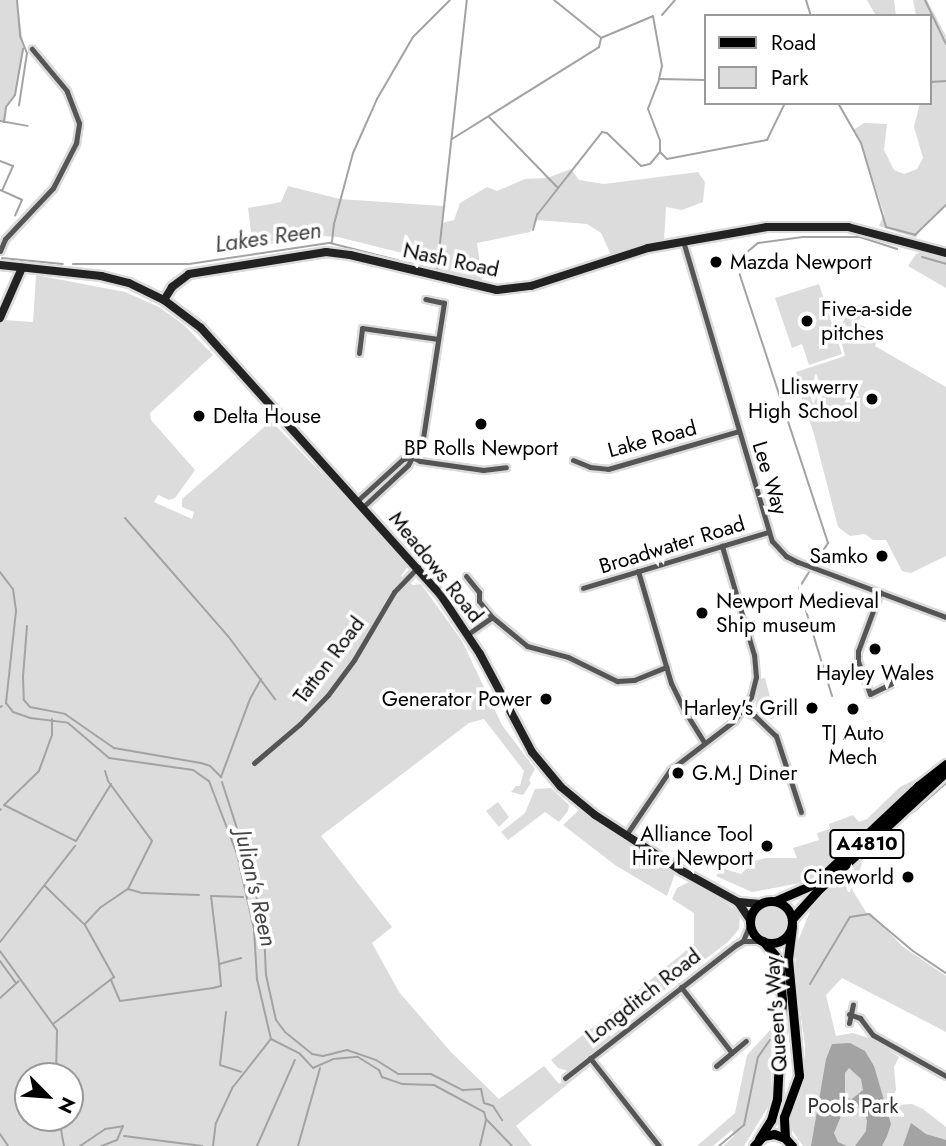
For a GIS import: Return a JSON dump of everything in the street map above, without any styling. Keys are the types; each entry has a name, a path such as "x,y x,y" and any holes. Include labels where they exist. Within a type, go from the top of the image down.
{"main road":[{"name":"A4810","path":"775,901 814,884 918,786 946,764"},
{"name":"A4810","path":"792,923 818,890 946,772"},
{"path":"775,901 786,908 792,923 780,941 762,941 750,922 761,904 775,901"},
{"name":"Queen's Way","path":"790,1144 784,1117 799,1076 789,970 792,923"},
{"name":"Queen's Way","path":"756,1143 771,1120 777,1099 782,1000 779,960 762,941"},
{"name":"Queen's Way","path":"756,1143 774,1134 790,1144"}],"street":[{"path":"0,251 5,239 53,188 76,143 79,123 67,91 32,48"},
{"name":"Nash Road","path":"164,300 172,287 189,274 303,254 350,254 484,288 518,289 612,257 683,241 767,227 826,225 872,231 946,253"},
{"name":"Lee Way","path":"683,241 769,532 786,556 946,617"},
{"path":"0,265 110,278 164,300"},
{"path":"0,318 22,268"},
{"path":"361,503 408,465 422,438 444,303 425,299"},
{"name":"Meadows Road","path":"164,300 221,348 418,566 468,634 532,752 561,787 626,835 682,871 738,902 761,904"},
{"path":"359,353 362,328 438,340"},
{"name":"Lake Road","path":"573,460 590,467 608,469 739,431"},
{"path":"412,457 420,461 483,470 506,467"},
{"name":"Broadwater Road","path":"583,588 769,532"},
{"path":"626,835 662,779 743,711 754,688 755,665 722,546"},
{"name":"Tatton Road","path":"254,763 300,724 328,695 366,642 394,592 418,566"},
{"path":"638,572 666,667 681,705 705,743"},
{"path":"466,576 480,592 479,601 492,617 527,646 568,656 617,681 634,680 666,667"},
{"path":"880,593 858,651 858,661 870,694 893,683 893,671"},
{"path":"468,634 492,617"},
{"path":"743,711 755,716 776,736 801,812"},
{"name":"Meadows Road","path":"738,902 750,922"},
{"path":"750,922 743,941 762,941"},
{"name":"Longditch Road","path":"565,1078 743,941"},
{"path":"681,987 732,1053"},
{"path":"849,1023 853,1004"},
{"path":"849,1014 860,1018 873,1034 946,1076"},
{"path":"716,1066 746,1041"},
{"path":"590,1058 659,1146"}],"green space":[{"path":"0,0 17,0 24,48 15,95 6,107 4,122 0,121"},
{"path":"867,0 894,0 896,14 875,14"},
{"path":"913,0 927,0 946,36 946,205 921,228 916,238 879,226 884,214 861,143 853,130 864,123 887,124 884,150 894,170 904,174 917,169 923,158 914,127 920,105 932,105 932,14 916,14"},
{"path":"571,169 579,180 604,184 698,172 705,182 703,202 682,210 666,207 664,242 611,255 601,233 587,224 537,220 530,232 477,243 483,285 432,271 434,261 338,237 322,236 253,247 248,208 281,202 288,186 340,199 443,206 442,223 454,220 460,203 487,187 497,191 525,179 547,178"},
{"path":"922,252 946,259 946,288 908,266 916,254"},
{"path":"36,275 125,292 159,307 184,325 213,355 150,413 151,420 195,470 175,498 169,500 158,495 154,502 192,519 194,512 182,507 182,499 271,421 397,551 409,565 401,576 413,585 421,584 462,641 502,725 535,769 529,780 531,783 523,795 511,792 516,786 520,786 524,771 484,719 469,723 321,836 392,927 372,943 399,992 451,1052 499,1099 544,1066 559,1084 587,1063 589,1067 516,1126 532,1146 0,1146 2,320 33,322"},
{"name":"Five-a-side pitches","path":"819,284 842,354 809,365 802,344 792,348 775,298"},
{"path":"848,306 862,314 858,323 879,336 875,346 946,387 946,556 911,573 902,571 886,540 873,540 865,534 850,536 838,527 814,434 800,393 796,372 845,356 839,333 840,313"},
{"path":"765,678 774,712 780,716 771,719 755,708 760,679"},
{"path":"926,774 811,881 752,892 716,876 722,868 741,874 755,861 766,858 797,858 793,848 819,840 817,833 830,829 829,824 853,815 859,822 867,819 900,787"},
{"path":"551,788 569,805 568,811 559,822 545,812 508,840 501,832 525,813 535,789"},
{"path":"498,802 509,817 499,827 486,811"},
{"path":"580,809 676,871 667,896 615,865 563,825"},
{"name":"Pools Park","path":"863,860 853,891 868,915 871,913 902,946 946,976 946,1032 842,978 826,995 836,1036 853,1033 872,1039 899,1057 894,1067 896,1090 893,1097 896,1105 912,1104 946,1127 946,1146 803,1146 792,1130 790,1120 802,1091 805,1073 805,1045 796,982 796,946 813,904"},
{"path":"691,881 735,909 740,916 739,929 729,941 618,1026 608,1015 694,944 694,913 672,899 677,888"},
{"path":"772,906 783,911 788,922 783,933 772,938 761,933 756,922 761,911"},
{"path":"602,1020 611,1031 610,1038 568,1071 558,1068 551,1060"},
{"path":"772,1028 771,1102 744,1146 723,1146 734,1136 732,1130 713,1146 697,1146 735,1113 747,1055"}],"shaded area":[{"path":"850,1043 865,1051 874,1066 891,1124 882,1146 855,1146 866,1131 867,1121 864,1109 858,1107 841,1116 834,1133 838,1142 847,1146 811,1146 826,1059 832,1044","holes":["849,1068 861,1079 863,1090 852,1099 845,1098 845,1073"]},
{"path":"911,1123 926,1134 946,1140 946,1146 903,1146"}],"waterway":[{"path":"17,0 20,36 27,53 19,105"},
{"path":"332,242 334,224 353,153 377,99 413,37 450,0"},
{"path":"437,270 467,0"},
{"path":"554,0 600,37"},
{"path":"662,15 675,0"},
{"path":"806,0 810,14"},
{"path":"925,0 932,14"},
{"path":"932,15 946,44"},
{"path":"452,139 599,47 601,38 653,16 662,66 659,79 704,80"},
{"path":"4,122 6,107 15,95 23,49"},
{"path":"659,80 648,109 660,141 660,152 667,159 767,140 784,105"},
{"path":"932,82 946,81"},
{"path":"839,105 861,143 886,227 915,235 946,205"},
{"path":"489,117 558,188"},
{"path":"0,121 28,126"},
{"path":"533,230 537,215 602,132 607,133 641,166 650,164 660,152"},
{"path":"0,161 13,166 2,191"},
{"path":"0,190 22,200 15,216"},
{"path":"815,563 828,543 738,270 740,258 758,243 803,237 860,237 897,249"},
{"name":"Lakes Reen","path":"73,264 189,264 330,243 463,277"},
{"path":"922,257 946,264"},
{"path":"2,258 63,264"},
{"path":"125,518 228,636 275,699"},
{"name":"Julian's Reen","path":"0,572 13,589 16,611 6,703 13,712 30,718 68,723 109,758 193,770 209,781 237,854 254,929 257,979 271,1039 300,1054 313,1068 333,1059 358,1057 379,1070 382,1077 402,1084 434,1085 484,1112 486,1119 512,1146"},
{"path":"809,572 799,588 832,696"},
{"path":"27,626 23,677 24,700 30,707 65,714 114,748 201,763 210,766 221,777 250,699 261,679"},
{"path":"52,719 52,735 39,771 4,805 76,841 111,784"},
{"path":"105,771 108,781 152,841 128,889"},
{"path":"222,782 251,872 264,930 266,975 276,1020 285,1032 312,1054 323,1056 347,1050 376,1060 398,1074 431,1074 463,1090 481,1089 484,1103 493,1106 502,1120"},
{"path":"912,813 945,784"},
{"path":"0,942 75,846"},
{"path":"45,886 85,925 114,977 53,1024"},
{"path":"85,924 101,907 128,889 142,893 199,895"},
{"path":"219,963 211,896 243,897"},
{"path":"810,984 850,917 869,914 913,951 946,973"},
{"path":"0,951 57,1030 56,1062"},
{"path":"111,980 120,1001 213,988 221,986 219,964 241,958"},
{"path":"0,961 16,983"},
{"path":"0,998 19,981"},
{"path":"226,1012 220,1065 241,1072"},
{"path":"213,1146 216,1123 233,1087 270,1040"},
{"path":"719,1146 744,1125 758,1057 770,1040"},
{"path":"257,1146 295,1060"},
{"path":"298,1146 320,1068"},
{"path":"480,1146 486,1120"},
{"path":"80,1146 105,1129 123,1126 117,1140 101,1146"},
{"path":"62,1132 64,1146"},
{"path":"0,1134 8,1146"},
{"path":"124,1136 202,1146"}],"place":[{"name":"Mazda Newport","path":"716,262"},
{"name":"Five-a-side pitches","path":"807,321"},
{"name":"Lliswerry High School","path":"872,399"},
{"name":"Delta House","path":"199,416"},
{"name":"BP Rolls Newport","path":"481,424"},
{"name":"Samko","path":"882,556"},
{"name":"Newport Medieval Ship museum","path":"702,613"},
{"name":"Hayley Wales","path":"875,649"},
{"name":"Generator Power","path":"546,699"},
{"name":"Harley's Grill","path":"812,708"},
{"name":"TJ Auto Mech","path":"853,709"},
{"name":"G.M.J Diner","path":"678,773"},
{"name":"Alliance Tool Hire Newport","path":"767,846"},
{"name":"Cineworld","path":"908,877"}]}
